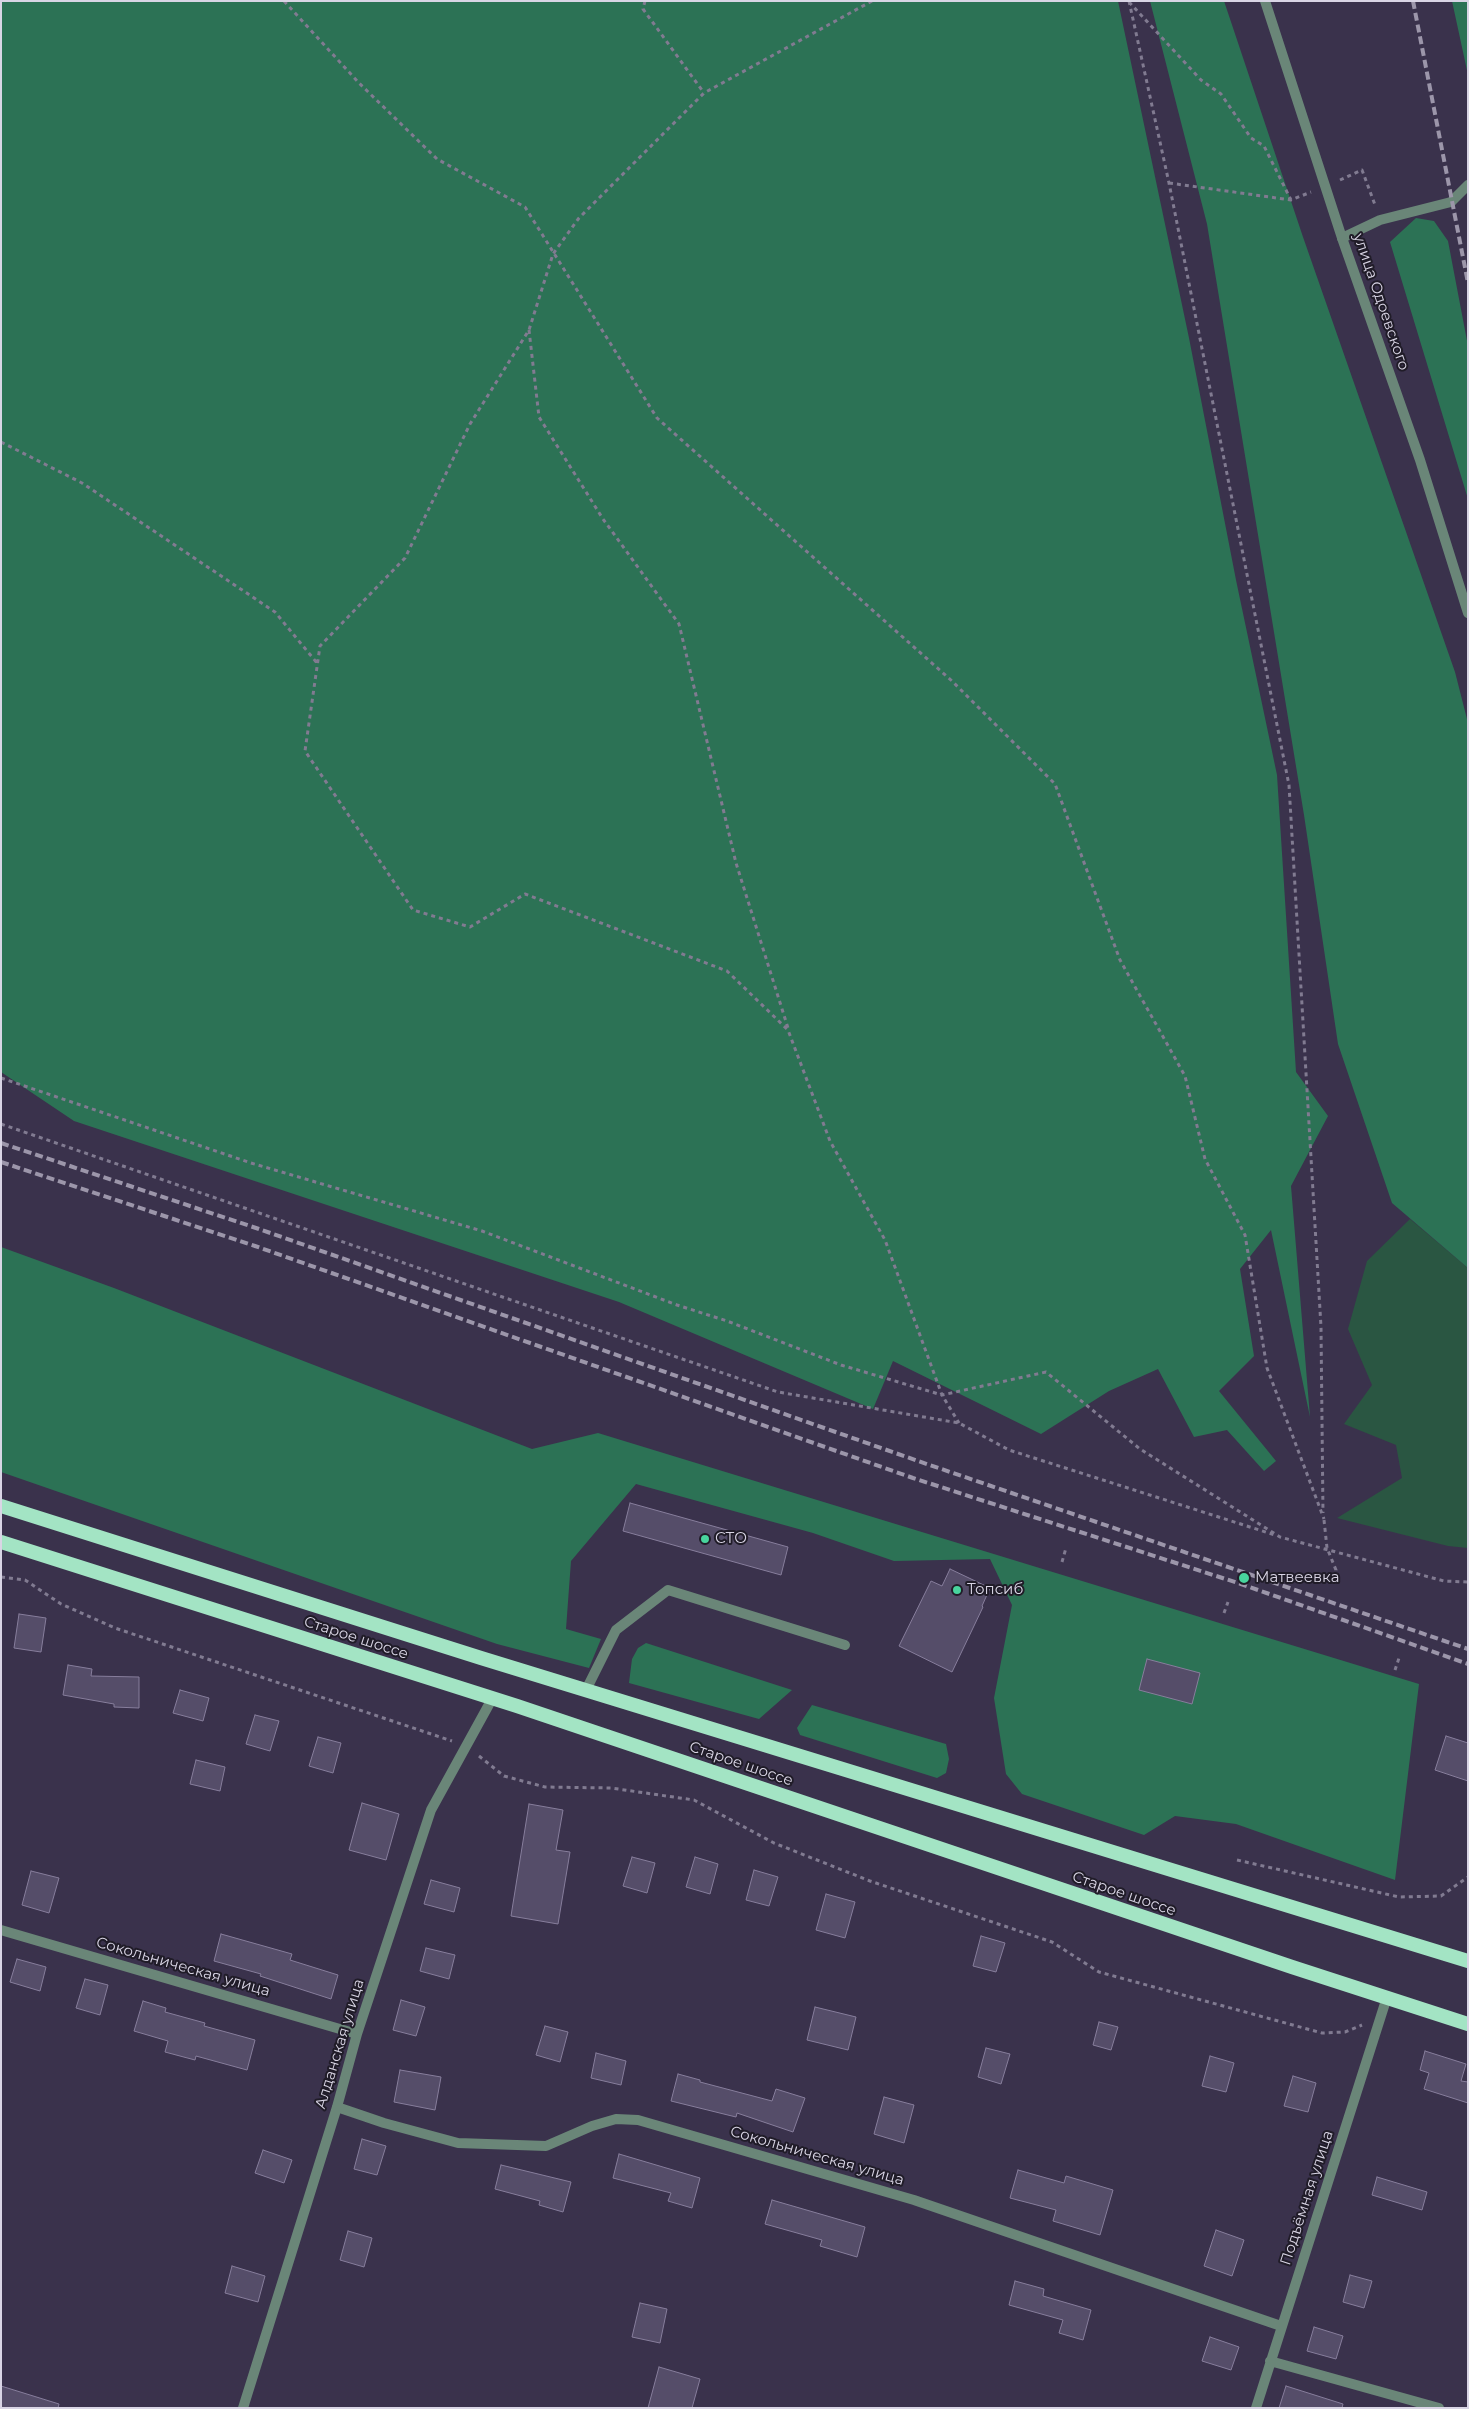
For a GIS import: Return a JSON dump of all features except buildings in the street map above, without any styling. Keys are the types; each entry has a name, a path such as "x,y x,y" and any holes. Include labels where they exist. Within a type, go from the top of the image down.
{"highway":[{"name":"Старое шоссе","path":"1,1506 586,1690 1468,1961"},
{"name":"Старое шоссе","path":"1,1542 492,1699 1292,1967 1467,2020"}],"street":[{"name":"улица Одоевского","path":"1265,1 1342,238 1420,460 1468,614"},
{"path":"1342,238 1380,220 1451,202 1468,186"},
{"path":"586,1690 616,1630 668,1590 845,1645"},
{"name":"Алданская улица","path":"243,2408 337,2107 357,2034 431,1810 468,1746 492,1699"},
{"name":"Сокольническая улица","path":"1,1930 357,2034"},
{"name":"Подъёмная улица","path":"1256,2408 1379,2028 1387,1997"},
{"name":"Сокольническая улица","path":"337,2107 384,2123 458,2143 546,2146 592,2126 616,2119 638,2120 914,2200 1281,2326"},
{"path":"1270,2361 1439,2408"}],"path":[{"path":"284,1 358,83 437,159 525,207 657,418 952,681 1055,784 1120,960 1185,1076 1205,1159 1245,1235 1267,1368 1324,1520"},
{"path":"645,1 643,9 704,93"},
{"path":"788,1030 727,971 525,894 470,927 413,910 305,751 320,646 405,558 470,424 529,330 553,254 579,218 704,93 872,1"},
{"path":"1128,1 1201,80 1221,94 1251,138 1264,146 1291,200"},
{"path":"1128,1 1169,183 1289,786 1321,1327 1321,1492 1328,1548 1336,1570 1333,1580"},
{"path":"1169,183 1291,200 1362,170 1380,220"},
{"path":"529,330 539,417 603,519 679,624 736,863 788,1030 830,1141 885,1240 942,1396 959,1423"},
{"path":"1,442 82,483 275,612 317,664"},
{"path":"1,1078 251,1163 482,1230 677,1306 726,1321 841,1365 942,1396 1046,1372 1140,1449 1280,1536"},
{"path":"1,1124 778,1392 959,1423 1009,1450 1280,1536 1444,1581 1468,1582"},
{"path":"1062,1562 1066,1548"},
{"path":"1,1577 25,1580 61,1604 115,1628 468,1746 504,1776 544,1787 611,1788 694,1800 774,1842 870,1881 1052,1942 1099,1972 1322,2033 1345,2032 1361,2025 1379,2028"},
{"path":"1224,1613 1228,1602"},
{"path":"1395,1670 1399,1658"},
{"path":"1237,1860 1399,1897 1441,1896 1468,1877"}],"green space":[{"path":"1,1 1118,1 1189,338 1236,580 1277,775 1296,1072 1328,1116 1291,1186 1310,1417 1271,1230 1240,1269 1254,1356 1219,1391 1276,1461 1264,1471 1227,1430 1194,1437 1158,1369 1109,1391 1041,1434 893,1361 873,1409 619,1302 74,1121 1,1072"},
{"path":"1150,1 1224,1 1303,237 1455,672 1468,723 1468,1268 1392,1203 1338,1044 1304,815 1207,224"},
{"path":"1452,1 1468,1 1468,75"},
{"path":"1416,218 1434,221 1448,241 1468,346 1468,499 1390,242"},
{"path":"1410,1219 1468,1268 1468,1548 1448,1546 1337,1518 1402,1478 1396,1445 1344,1424 1372,1385 1348,1329 1367,1261"},
{"path":"1,1247 114,1288 532,1449 598,1433 1419,1684 1395,1880 1236,1824 1175,1816 1144,1835 1022,1794 1006,1774 994,1698 1012,1605 990,1559 894,1561 813,1533 636,1484 571,1561 566,1629 601,1639 589,1668 497,1644 1,1472"},
{"path":"646,1643 792,1690 759,1719 629,1683 632,1659 638,1648"},
{"path":"812,1705 946,1744 949,1759 946,1773 937,1778 800,1735 797,1728"}],"railway":[{"path":"1413,1 1468,283"},
{"path":"1,1143 259,1229 918,1461 1468,1649"},
{"path":"1,1162 255,1246 913,1478 1241,1584 1468,1664"}],"place":[{"name":"СТО","path":"705,1539"},
{"name":"Матвеевка","path":"1244,1578"},
{"name":"Топсиб","path":"957,1590"}]}
